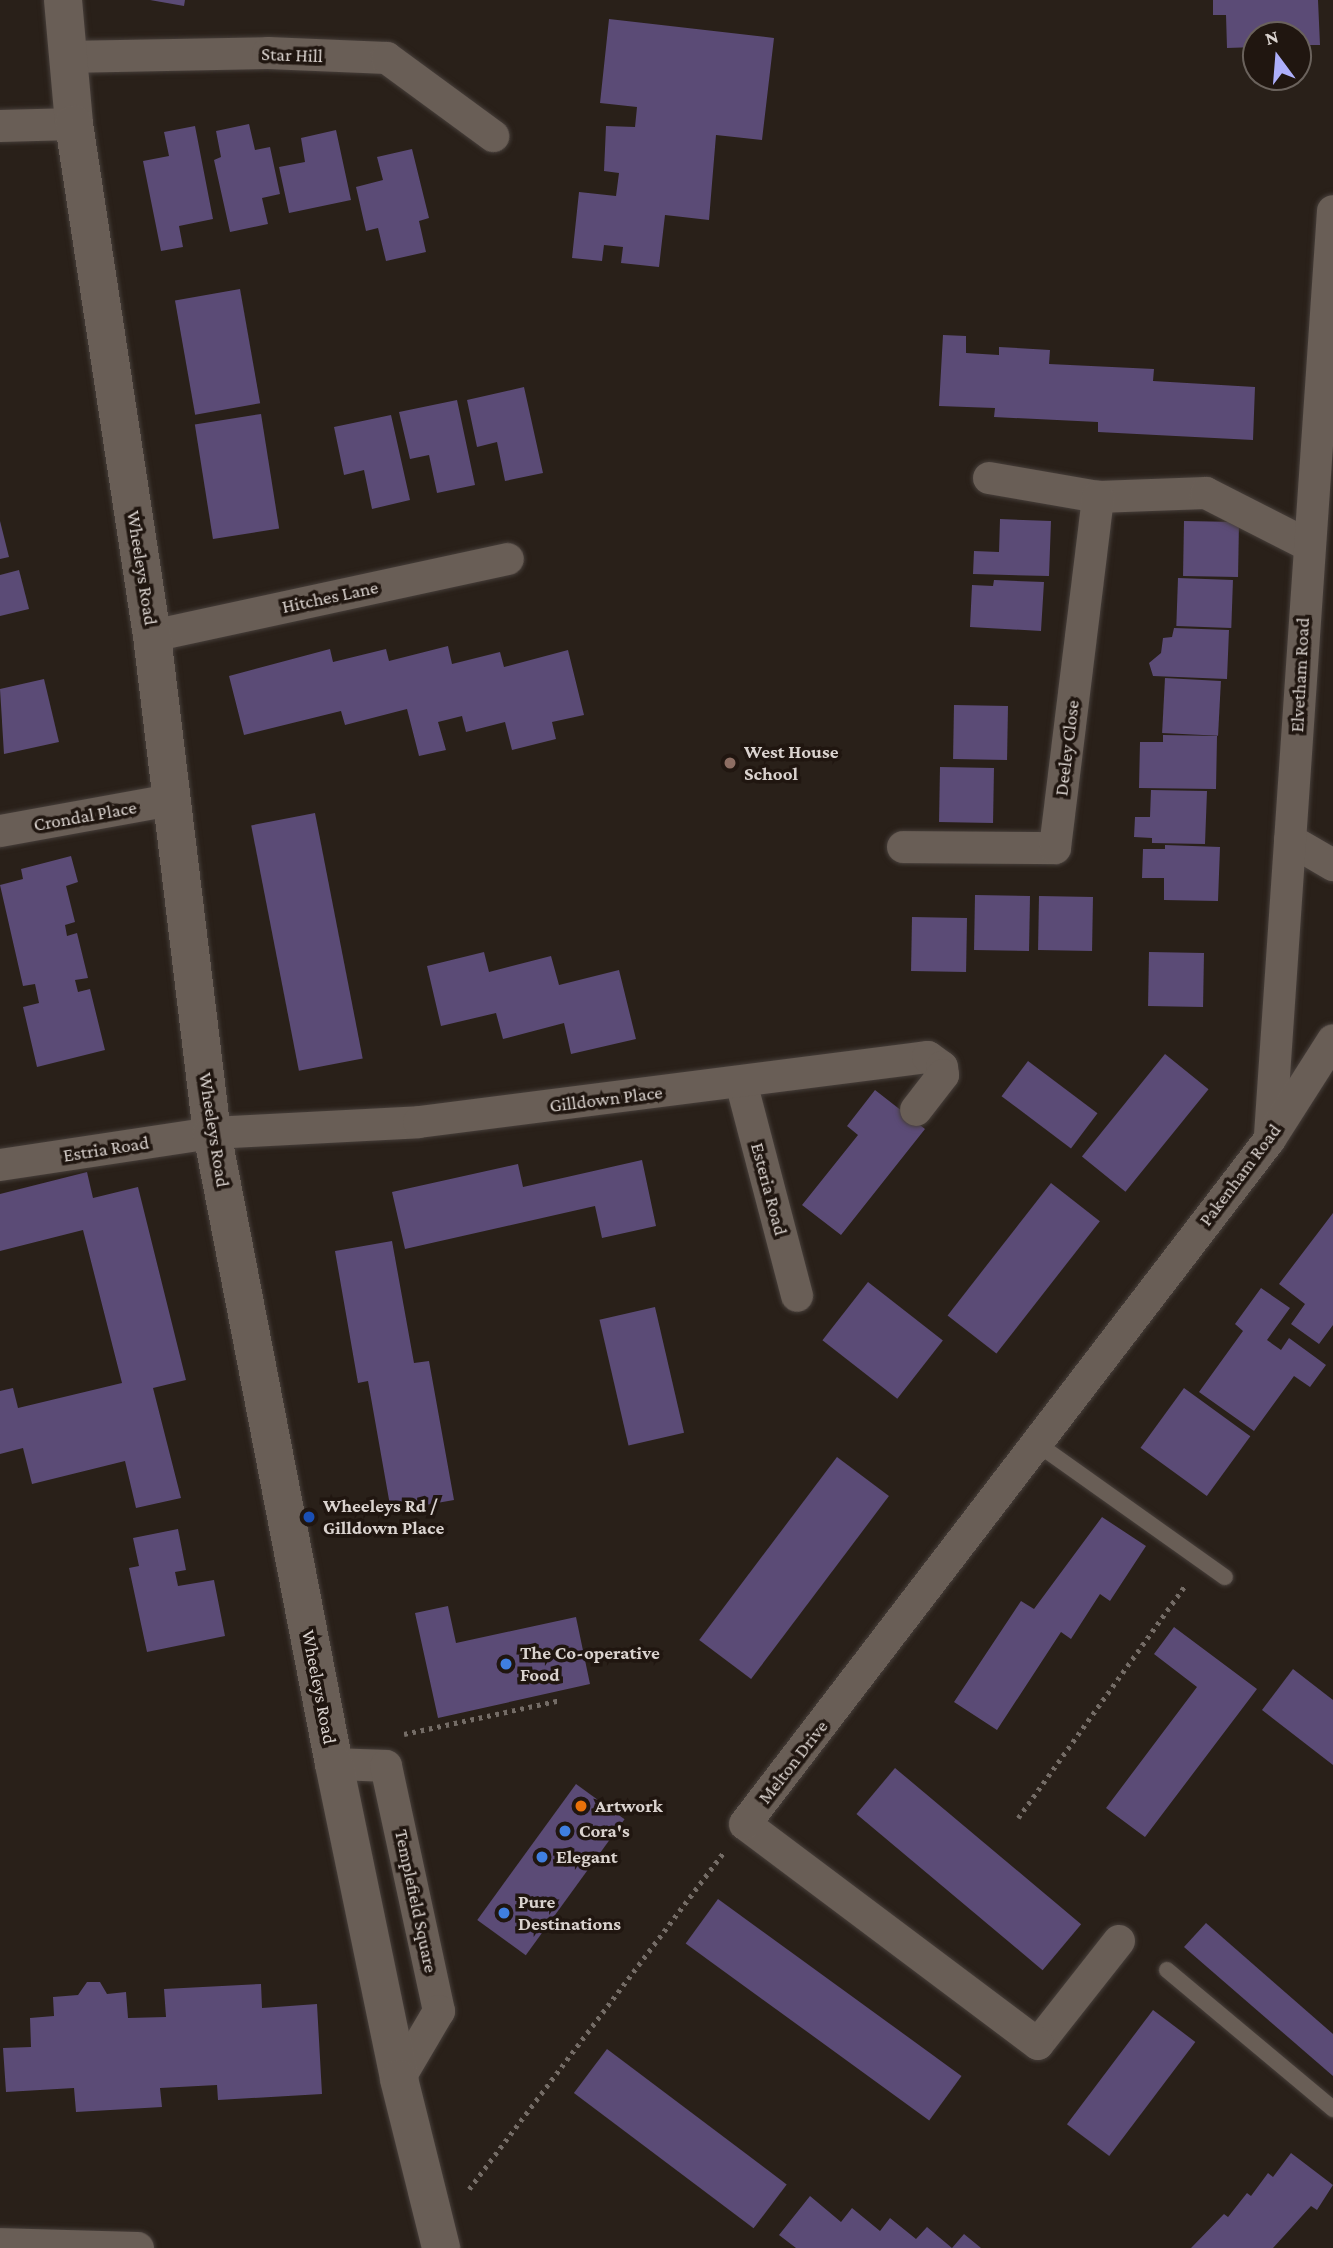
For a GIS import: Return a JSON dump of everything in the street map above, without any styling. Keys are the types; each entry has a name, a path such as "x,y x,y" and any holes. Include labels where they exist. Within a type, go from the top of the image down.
{"street":[{"name":"Wheeleys Road","path":"63,0 74,124 152,636 212,1133 334,1764 399,2079 439,2240"},
{"name":"Star Hill","path":"66,57 268,53 387,58 493,136"},
{"path":"0,126 74,124"},
{"name":"Elvetham Road","path":"1270,1139 1308,545 1333,211"},
{"path":"989,478 1098,497 1206,493 1308,545"},
{"name":"Deeley Close","path":"903,847 1055,848 1098,497"},
{"name":"Hitches Lane","path":"152,636 508,559"},
{"name":"Crondal Place","path":"0,831 170,800"},
{"path":"1290,840 1333,864"},
{"name":"Pakenham Road","path":"1140,1303 1270,1139 1333,1040"},
{"name":"Gilldown Place","path":"212,1133 419,1122 928,1057 942,1067 943,1075 916,1110"},
{"name":"Esteria Road","path":"741,1082 797,1296"},
{"name":"Estria Road","path":"0,1165 212,1133"},
{"name":"Melton Drive","path":"1119,1941 1038,2044 745,1824 1039,1445 1140,1303"},
{"name":"Templefield Square","path":"334,1764 386,1766 439,2011 399,2079"},
{"path":"0,2244 138,2248"}],"lane":[{"path":"1039,1445 1225,1577"},
{"path":"1167,1970 1333,2109"}],"path":[{"path":"1018,1818 1203,1560"},
{"path":"400,1735 557,1701"},
{"path":"439,2240 745,1824"}],"building":[{"path":"150,0 185,0 184,6"},
{"path":"1213,0 1318,0 1320,45 1312,45 1312,21 1242,21 1242,47 1227,48 1226,15 1213,15"},
{"path":"609,19 774,38 762,140 716,135 709,220 665,215 659,267 621,263 623,247 604,245 602,261 572,258 579,192 616,196 619,173 604,171 606,126 635,127 637,107 600,103"},
{"path":"249,124 255,150 270,147 280,194 262,198 268,224 230,232 214,160 221,157 216,131"},
{"path":"195,126 213,219 179,226 183,247 161,251 143,161 169,156 164,132"},
{"path":"336,130 351,200 289,213 279,167 305,162 301,138"},
{"path":"412,149 429,218 419,221 426,252 386,261 378,228 366,231 356,187 383,180 377,157"},
{"path":"240,289 260,403 195,415 175,300"},
{"path":"943,335 966,336 966,353 999,355 999,347 1050,350 1049,364 1154,369 1153,381 1255,387 1253,440 1098,432 1098,422 994,417 995,408 939,406"},
{"path":"524,387 543,473 505,481 497,442 477,447 467,400"},
{"path":"457,400 475,485 437,493 429,455 410,459 399,412"},
{"path":"261,414 279,529 213,539 195,424"},
{"path":"391,415 410,500 372,509 364,470 344,475 334,427"},
{"path":"1000,519 1051,521 1049,576 973,574 974,551 999,552"},
{"path":"0,521 9,557 0,559"},
{"path":"1184,521 1239,522 1238,577 1183,576"},
{"path":"19,570 29,609 0,616 0,575"},
{"path":"1178,578 1233,580 1231,628 1176,626"},
{"path":"994,580 1044,582 1041,631 970,627 972,585 993,586"},
{"path":"1174,628 1229,630 1227,679 1153,676 1149,663 1161,653 1163,638 1172,637"},
{"path":"448,646 452,664 500,652 504,667 568,650 584,715 552,722 556,739 512,750 505,722 466,732 462,716 438,722 446,750 419,756 407,709 345,725 341,711 244,735 229,676 330,649 333,662 386,649 389,661"},
{"path":"1165,678 1221,681 1218,736 1162,733"},
{"path":"44,679 59,742 4,754 0,689"},
{"path":"954,705 1008,706 1007,760 953,759"},
{"path":"1163,735 1217,736 1216,789 1139,788 1140,742 1163,742"},
{"path":"940,767 994,768 993,823 939,822"},
{"path":"1151,790 1207,791 1205,844 1152,843 1152,838 1134,837 1135,817 1150,817"},
{"path":"315,813 363,1058 299,1071 251,825"},
{"path":"1165,845 1220,847 1218,901 1164,900 1164,878 1142,878 1143,849 1165,849"},
{"path":"71,856 78,882 66,886 75,922 65,925 67,936 77,933 88,978 75,980 78,992 90,989 105,1050 37,1067 23,1007 39,1003 35,984 23,986 0,885 23,879 21,869"},
{"path":"975,895 1030,896 1029,951 974,950"},
{"path":"1039,896 1093,897 1092,951 1038,950"},
{"path":"912,917 967,918 966,972 911,971"},
{"path":"484,952 489,972 551,956 559,985 619,970 636,1039 571,1054 564,1023 503,1039 496,1013 441,1026 427,966"},
{"path":"1149,952 1204,953 1203,1007 1148,1006"},
{"path":"1165,1054 1209,1089 1125,1192 1082,1157"},
{"path":"1028,1061 1097,1113 1071,1148 1002,1096"},
{"path":"875,1090 925,1129 841,1235 802,1205 858,1135 847,1126"},
{"path":"642,1160 656,1226 602,1238 595,1206 405,1249 392,1192 518,1164 523,1187"},
{"path":"87,1172 93,1198 138,1187 186,1380 153,1388 181,1498 136,1508 125,1461 32,1484 23,1448 0,1454 0,1391 13,1388 18,1408 122,1383 83,1230 0,1251 0,1194"},
{"path":"1051,1183 1100,1221 996,1354 948,1315"},
{"path":"1333,1213 1333,1325 1319,1344 1291,1324 1305,1304 1279,1284"},
{"path":"392,1241 414,1363 429,1361 454,1500 391,1511 368,1381 358,1383 335,1251"},
{"path":"868,1282 943,1340 897,1399 822,1340"},
{"path":"1261,1288 1290,1308 1267,1340 1281,1350 1289,1338 1326,1365 1310,1387 1294,1376 1254,1431 1199,1392 1243,1331 1235,1324"},
{"path":"655,1307 684,1433 628,1446 599,1320"},
{"path":"1184,1388 1250,1436 1207,1496 1141,1448"},
{"path":"837,1457 889,1496 751,1679 699,1640"},
{"path":"1102,1517 1146,1546 1110,1601 1100,1594 1071,1639 1061,1632 997,1730 954,1702 1021,1601 1034,1609"},
{"path":"178,1529 186,1570 175,1572 178,1586 214,1580 225,1636 147,1652 129,1568 139,1566 133,1538"},
{"name":"The Co-operative Food","path":"448,1606 456,1643 576,1617 590,1684 438,1718 415,1613"},
{"path":"1174,1627 1257,1689 1145,1837 1106,1808 1197,1687 1154,1654"},
{"path":"1293,1669 1333,1700 1333,1765 1262,1710"},
{"path":"895,1768 1081,1924 1043,1970 856,1814"},
{"path":"576,1784 625,1819 526,1955 477,1920"},
{"path":"718,1899 962,2076 929,2120 686,1943"},
{"path":"1206,1923 1333,2034 1333,2076 1184,1947"},
{"path":"87,1982 100,1982 107,1994 126,1992 128,2018 166,2017 164,1989 261,1984 262,2008 317,2004 322,2094 218,2100 217,2085 160,2088 162,2107 76,2112 74,2088 6,2092 3,2048 31,2047 30,2018 54,2016 53,1997 78,1995"},
{"path":"1153,2010 1195,2042 1109,2156 1067,2124"},
{"path":"607,2049 787,2184 754,2228 574,2093"},
{"path":"1291,2153 1333,2185 1317,2210 1311,2206 1273,2248 1191,2248 1224,2214 1228,2217 1247,2193 1251,2196 1268,2173 1273,2177"},
{"path":"810,2196 841,2222 852,2208 880,2231 890,2218 916,2239 927,2227 952,2248 796,2248 779,2235"},
{"path":"964,2234 981,2248 952,2248"}],"place":[{"name":"West House School","path":"730,763"},
{"name":"Wheeleys Rd / Gilldown Place","path":"309,1517"},
{"name":"The Co-operative Food","path":"506,1664"},
{"name":"Artwork","path":"581,1806"},
{"name":"Cora's","path":"565,1831"},
{"name":"Elegant","path":"542,1857"},
{"name":"Pure Destinations","path":"504,1913"}]}
